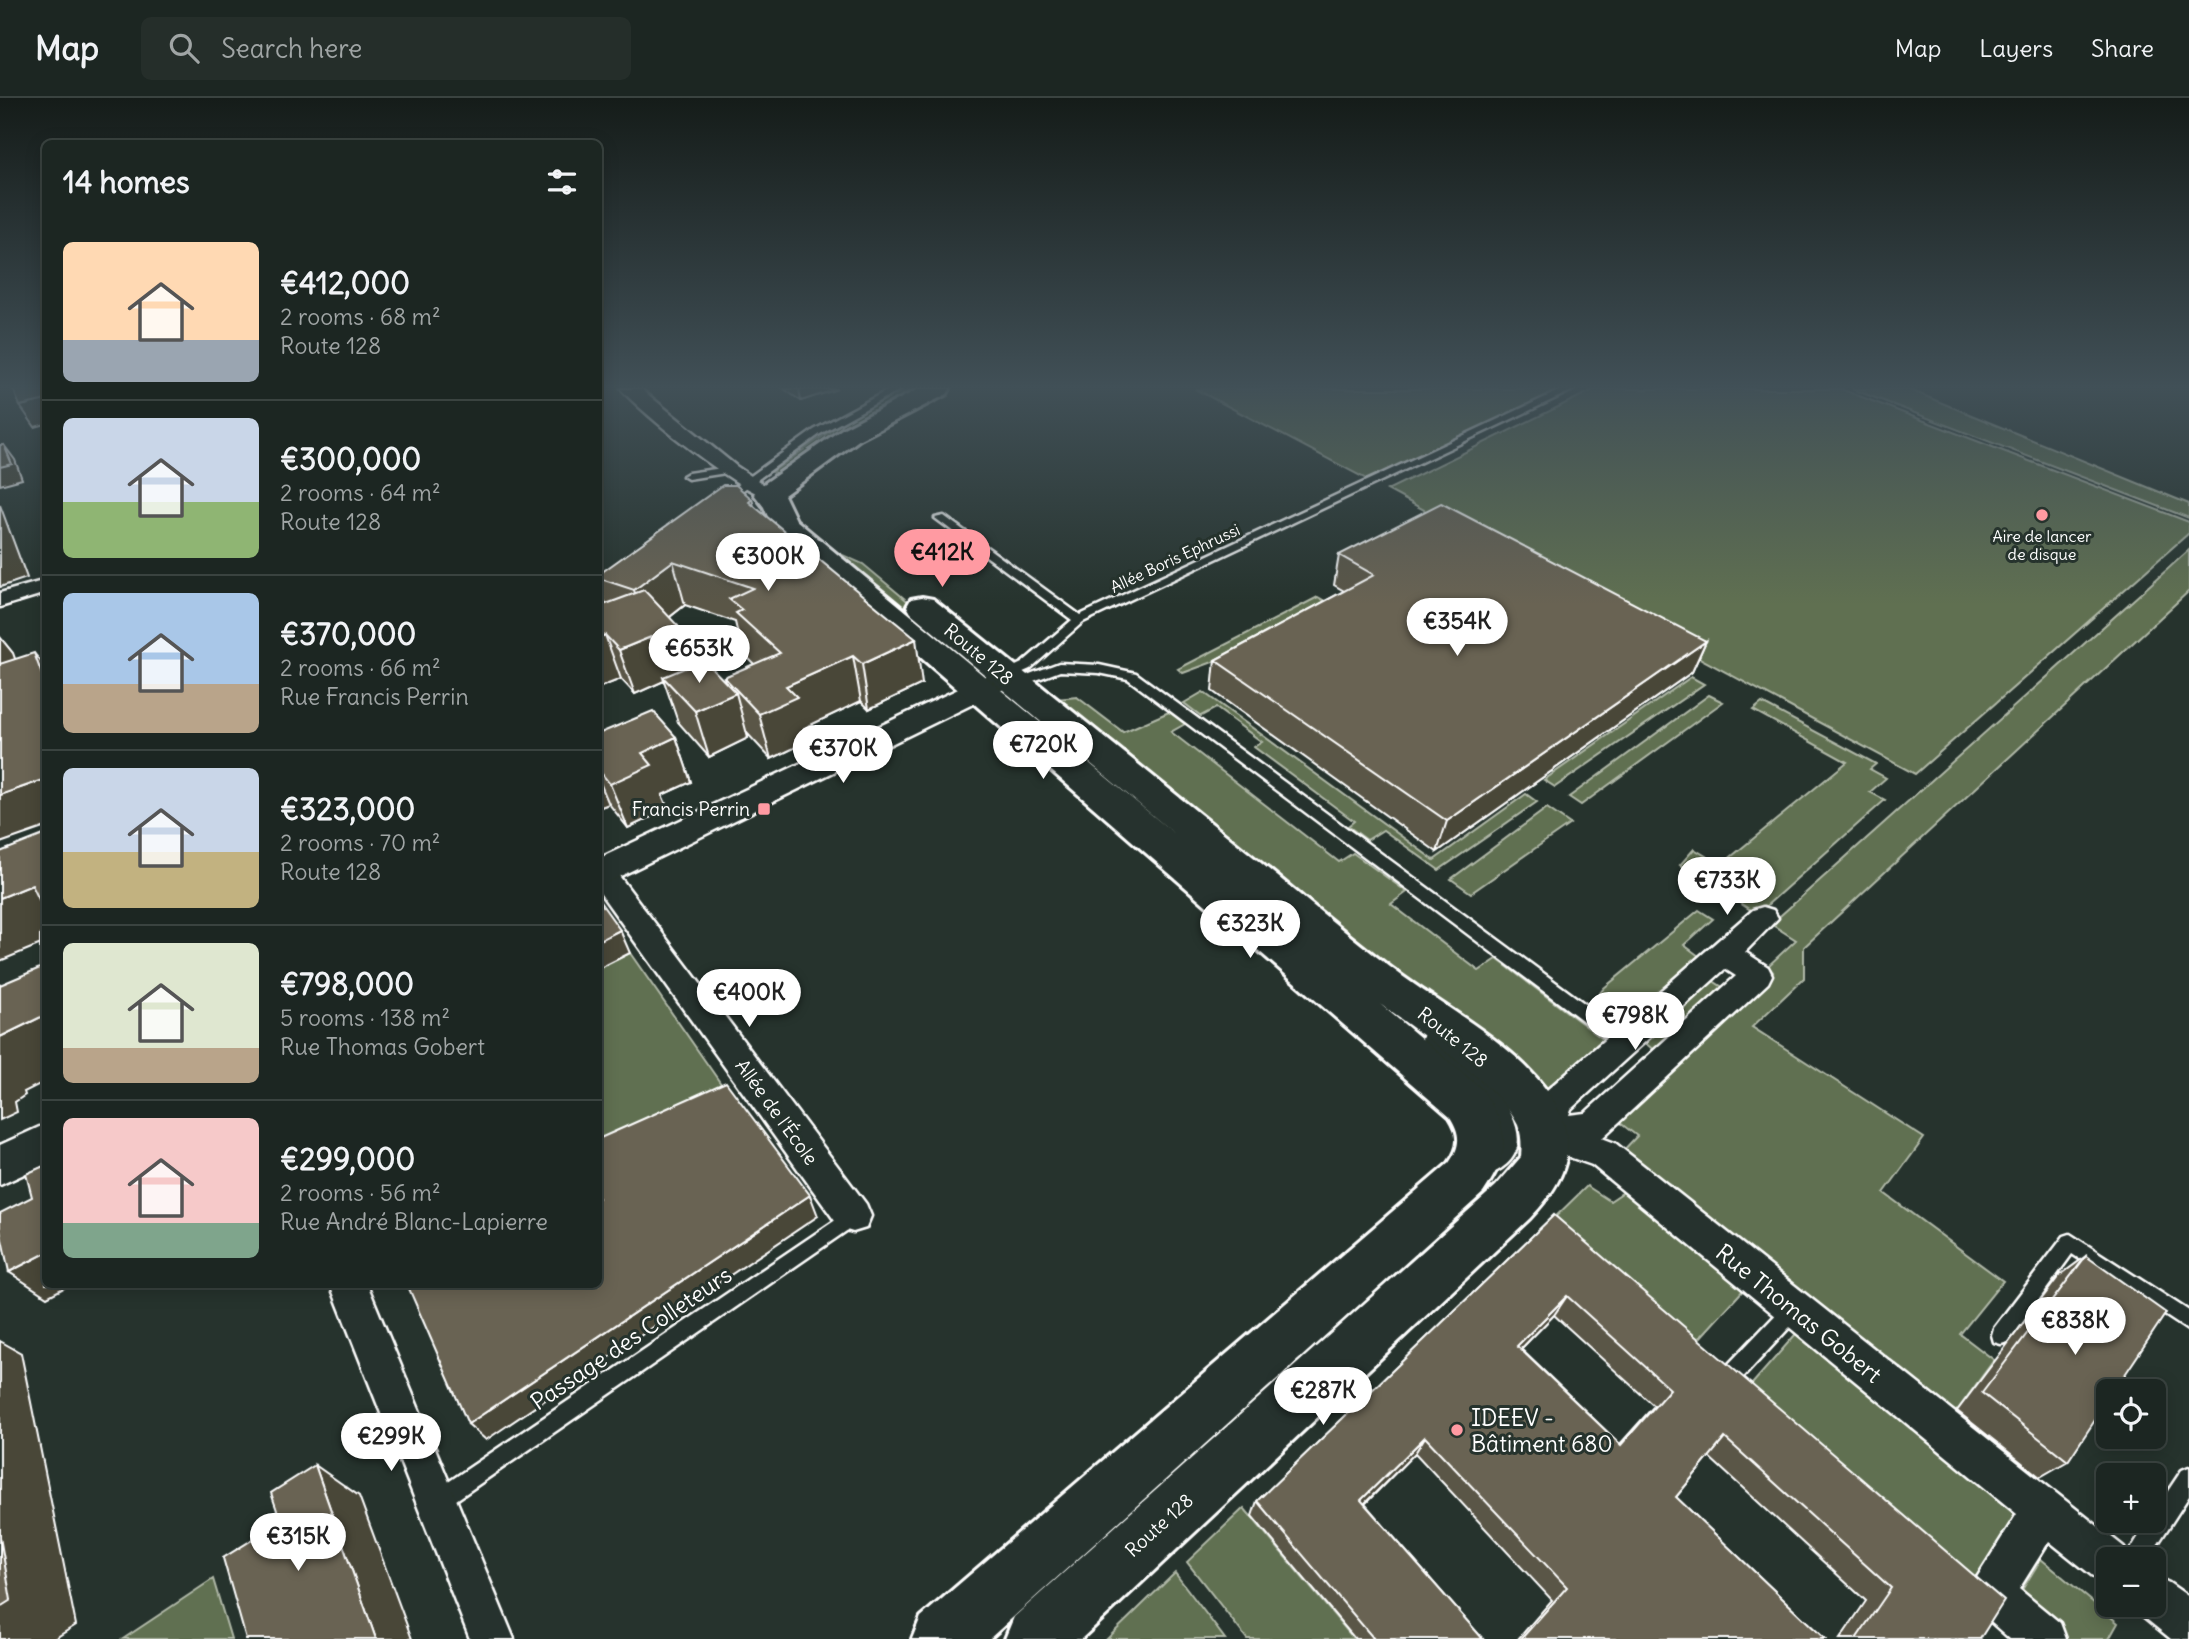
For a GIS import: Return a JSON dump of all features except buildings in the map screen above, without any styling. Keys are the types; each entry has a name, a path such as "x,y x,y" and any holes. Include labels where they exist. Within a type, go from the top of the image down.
{"main road":[{"path":"764,494 812,461"},
{"name":"Route 128","path":"764,494 783,523 1000,683 1381,983 1417,1007 1504,1079 1536,1112 1527,1133 1544,1160 1528,1186 1491,1223 1036,1639"},
{"name":"Route 128","path":"943,1639 1466,1178 1481,1157 1483,1138 1478,1120 1466,1103 1303,964 1000,683"}],"street":[{"path":"718,461 764,494"},
{"path":"717,515 764,494"},
{"path":"0,600 42,587"},
{"path":"602,872 1000,683"},
{"name":"Allée de l'École","path":"602,876 853,1216"},
{"path":"1527,1133 1559,1100 1763,918"},
{"path":"1527,1133 1593,1127 1757,975 1724,953"},
{"path":"1624,1042 1657,1068"},
{"name":"Rue Thomas Gobert","path":"1527,1133 1602,1154 2096,1552"},
{"path":"0,1166 42,1145"},
{"path":"350,1288 492,1639"},
{"path":"2044,1511 1991,1594 2044,1639"},
{"path":"2166,1607 2189,1625"}],"lane":[{"path":"764,494 792,461"},
{"name":"Allée Boris Ephrussi","path":"1000,683 1026,666 1079,620 1421,461"},
{"path":"688,476 729,470"},
{"path":"940,518 1079,620"},
{"path":"1000,683 1059,667 1099,669 1132,676 1624,1042"},
{"path":"1303,964 1356,987 1383,1005"},
{"path":"1415,1028 1481,1083 1527,1133 1510,1145 1504,1154 1466,1178"},
{"name":"Passage des Colleteurs","path":"436,1502 853,1216"},
{"path":"2001,1335 2070,1242 2189,1322"},
{"path":"1728,1378 1794,1309"},
{"path":"2144,1547 2189,1477"}],"green space":[{"path":"788,461 799,461 779,475 772,472"},
{"path":"1332,461 1408,461 1368,480"},
{"path":"1447,461 2029,461 2189,522 2189,533 1915,774 1387,490"},
{"path":"2040,461 2084,461 2189,504 2189,518"},
{"path":"798,523 838,553 863,564 971,654 955,661"},
{"path":"2189,550 2189,591 1804,947 1804,978 1752,1027 1924,1138 1884,1193 2003,1281 1960,1334 1994,1360 1950,1420 1620,1154 1637,1136 1615,1119 1773,972 1768,966 1796,940 1771,924"},
{"path":"1318,597 1346,613 1183,673 1178,669"},
{"path":"1691,677 1704,684 1555,787 1544,780"},
{"path":"1203,692 1434,860 1526,794 1537,802 1439,870 1383,830 1367,840 1348,826 1354,821 1254,747 1262,742 1216,708 1201,716 1184,703"},
{"path":"1709,695 1723,702 1581,805 1569,797"},
{"path":"1077,697 1123,732 1169,712 1185,724 1171,732 1339,862 1353,853 1407,892 1391,904 1479,971 1497,959 1608,1043 1546,1096 1045,700"},
{"path":"1762,703 1876,764 1870,769 1886,778 1870,792 1885,800 1757,914 1680,865 1694,849 1721,865 1847,762 1753,710"},
{"path":"1547,808 1570,824 1471,893 1451,879"},
{"path":"1699,910 1713,919 1684,945 1703,959 1623,1027 1591,1005 1604,988"},
{"path":"630,953 735,1104 602,1165 602,967"},
{"path":"1707,977 1730,992 1661,1056 1639,1038"},
{"path":"1587,1186 1610,1201 1628,1189 1746,1287 1688,1351 1544,1228"},
{"path":"1802,1327 2021,1508 1973,1596 1745,1392"},
{"path":"1244,1508 1354,1639 1247,1639 1187,1562"},
{"path":"2041,1559 2096,1605 2096,1617 2111,1617 2118,1623 2109,1639 2065,1639 2017,1598"},
{"path":"1175,1573 1225,1639 1107,1639"},
{"path":"213,1579 231,1639 123,1639"}],"place":[{"name":"Aire de lancer de disque","path":"2042,515"},
{"name":"Francis Perrin","path":"764,809"},
{"name":"IDEEV - Bâtiment 680","path":"1457,1430"}]}
